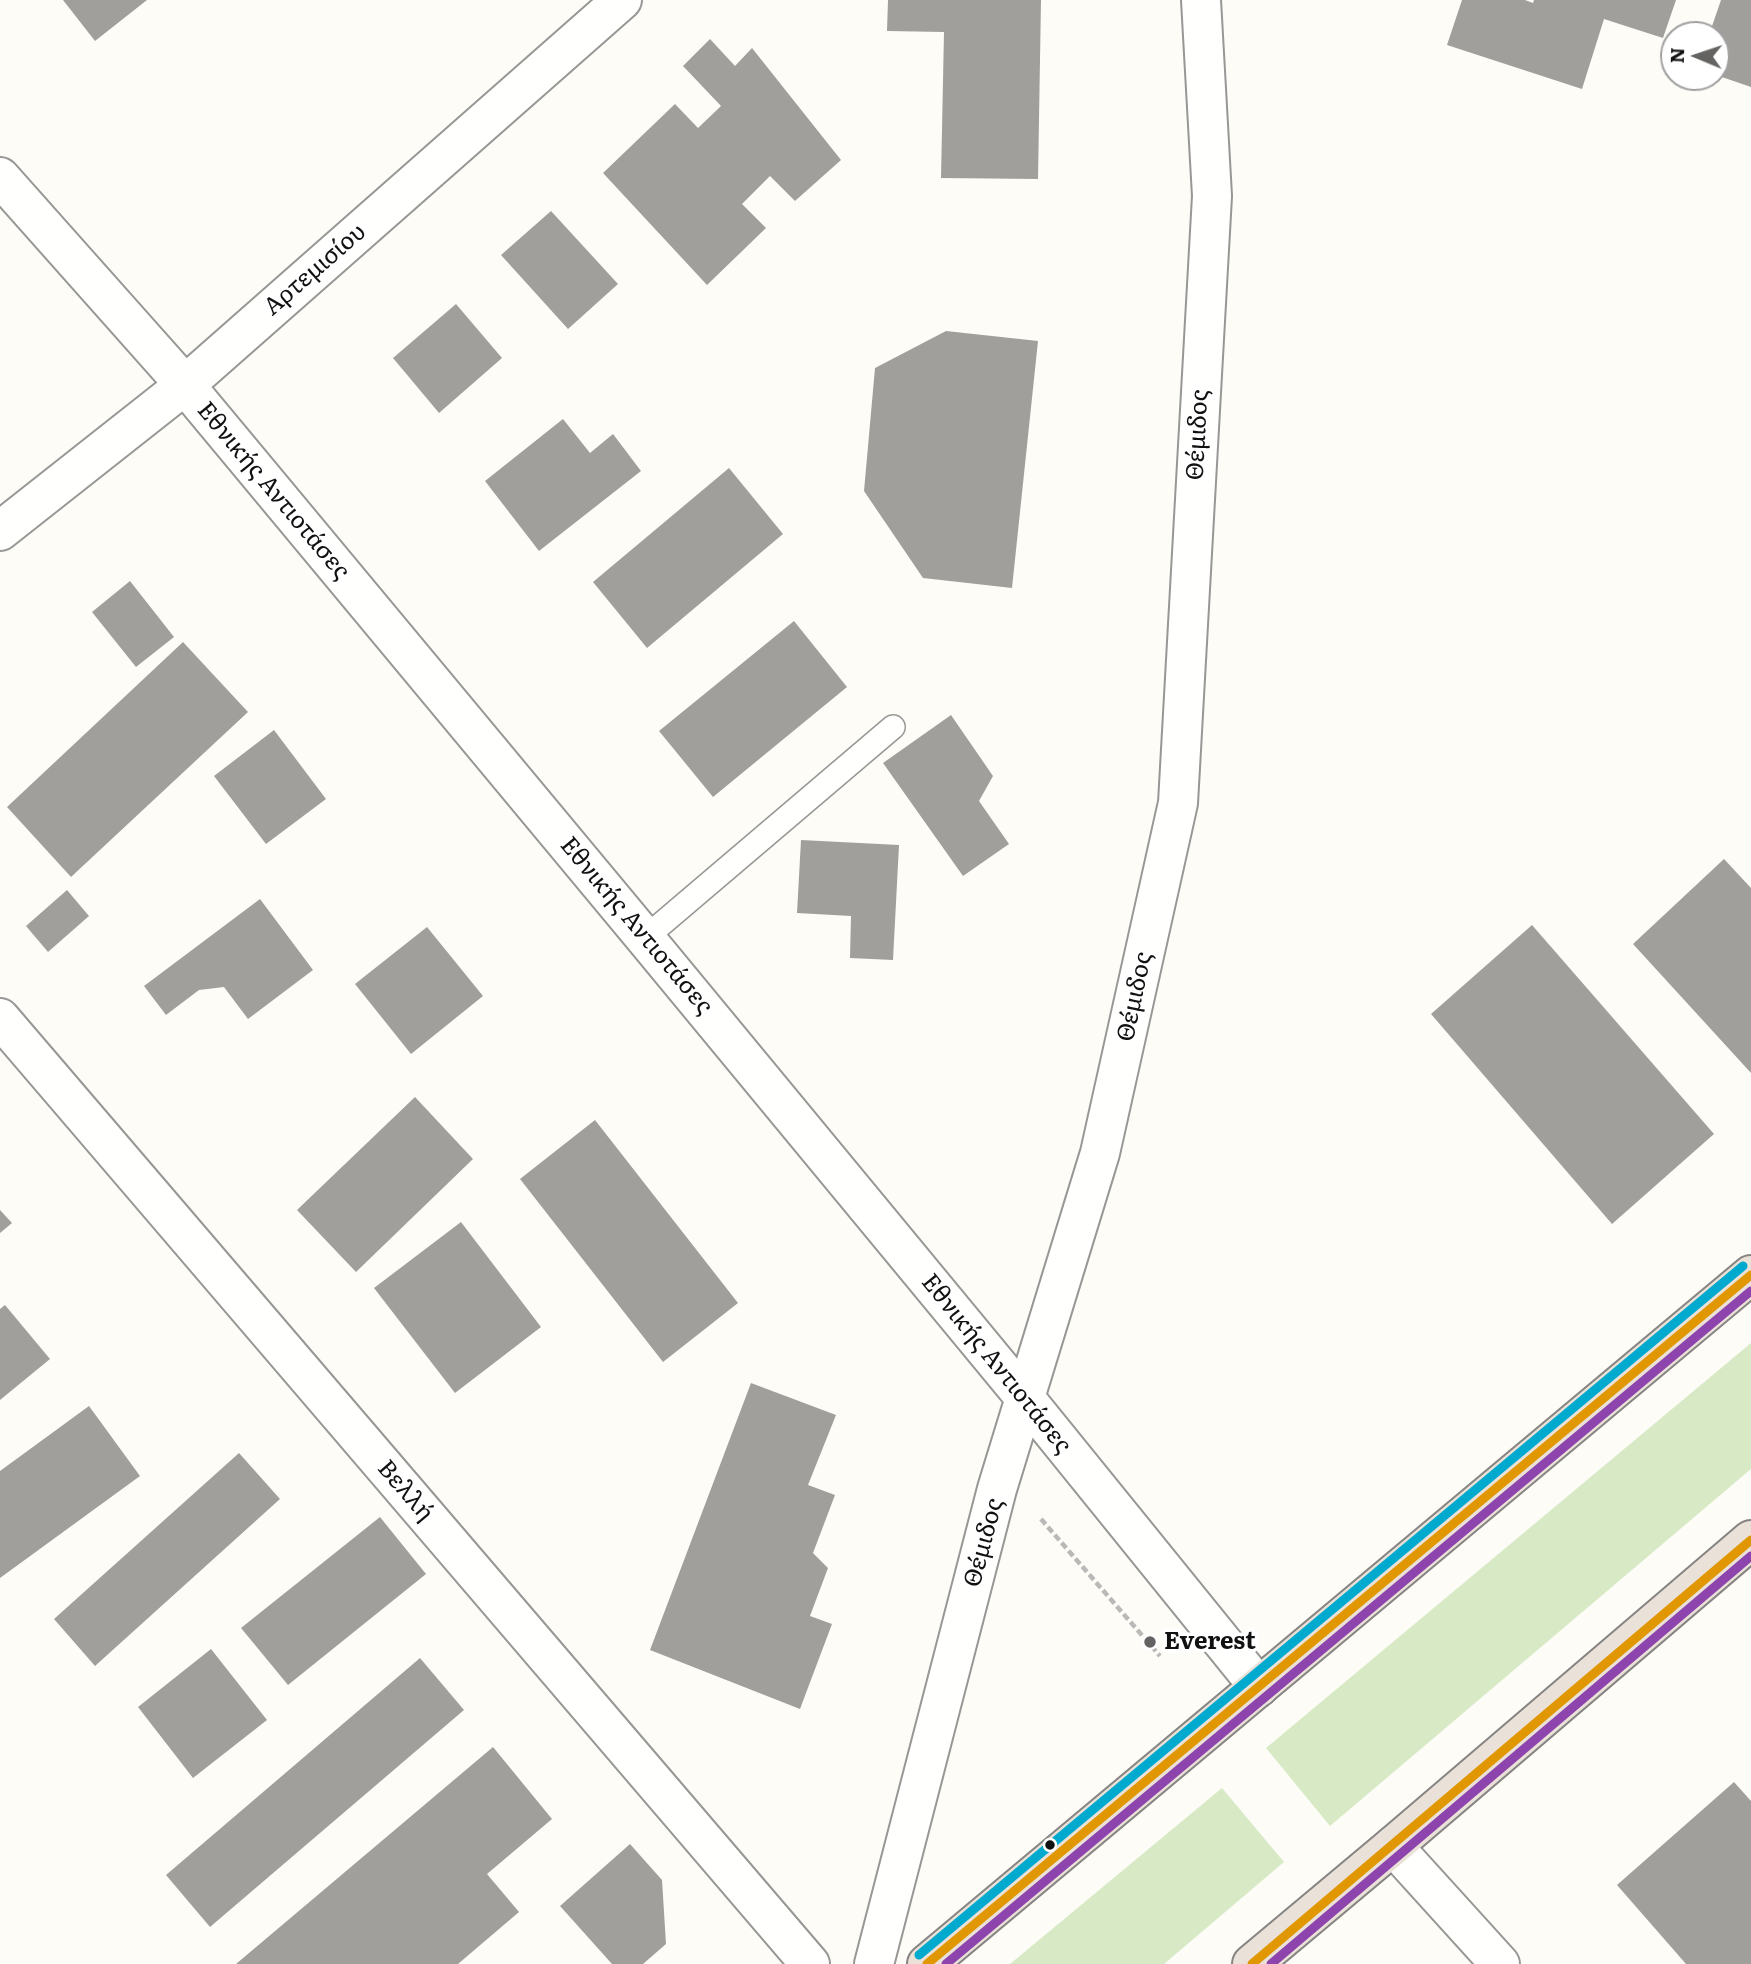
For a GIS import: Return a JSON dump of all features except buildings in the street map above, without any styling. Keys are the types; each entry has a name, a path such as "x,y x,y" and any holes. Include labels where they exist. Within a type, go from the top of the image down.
{"highway":[{"path":"927,1964 1751,1275"},
{"path":"1252,1964 1751,1539"}],"street":[{"name":"Αρτεμισίου","path":"0,531 185,385 622,0"},
{"name":"Θέμιδος","path":"874,1964 997,1489 1101,1153 1178,803 1212,196 1201,0"},
{"name":"Εθνικής Αντιοτάσες","path":"0,177 185,385 645,937 1259,1687"},
{"name":"Βελλή","path":"0,1018 810,1964"},
{"path":"1393,1846 1500,1964"}],"lane":[{"path":"645,937 893,727"}],"path":[{"path":"997,1489 1027,1502 1160,1656"}],"green space":[{"path":"1751,1343 1751,1469 1330,1826 1266,1748"},
{"path":"1222,1788 1284,1862 1164,1964 1010,1964"}],"transit line":[{"path":"919,1955 1743,1266"},
{"path":"927,1964 1751,1275"},
{"path":"946,1964 1751,1291"},
{"path":"1252,1964 1751,1540"},
{"path":"1271,1964 1751,1556"}],"place":[{"name":"Everest","path":"1150,1642"}]}
